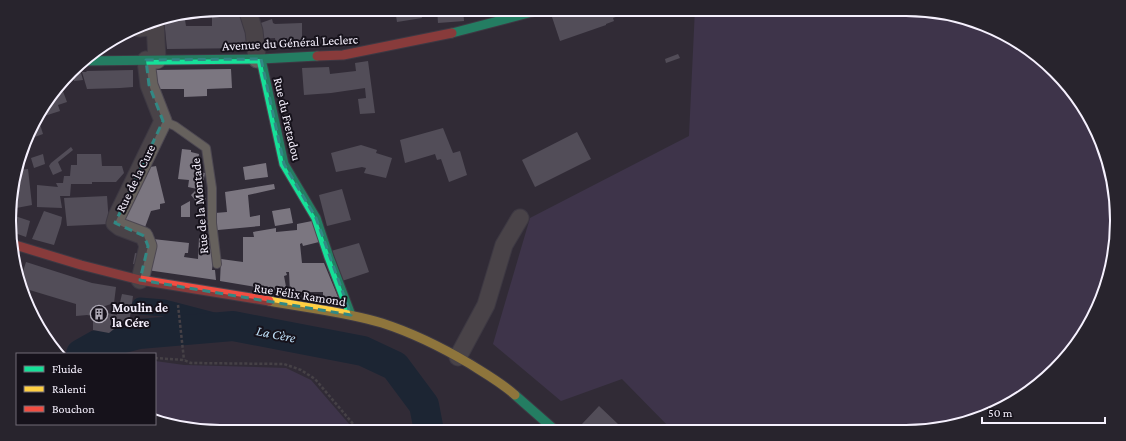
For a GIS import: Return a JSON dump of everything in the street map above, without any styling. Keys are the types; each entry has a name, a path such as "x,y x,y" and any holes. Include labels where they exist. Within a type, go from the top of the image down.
{"street":[{"path":"249,16 254,31 259,59"},
{"name":"Avenue du Général Leclerc","path":"93,61 259,59 350,54 471,29 518,16"},
{"path":"150,29 152,60 149,85 163,121"},
{"name":"Rue du Fretadou","path":"259,59 284,164 316,218 329,258 351,315"},
{"name":"Rue de la Cure","path":"140,280 148,246 144,236 120,227 115,223 163,121"},
{"path":"458,357 486,305 504,245 520,218"},
{"name":"Rue Félix Ramond","path":"18,246 81,266 140,280 351,315 382,323 413,334 458,357 503,384 549,425"}],"lane":[{"name":"Rue de la Montade","path":"163,121 175,126 206,148 212,188 212,222 217,264"}],"path":[{"path":"181,287 178,303 184,360"},
{"path":"156,358 184,360 191,363 284,364 301,370 315,379 354,425"}],"highlighted area":[{"path":"261,59 284,164 316,218 351,315 140,280 148,246 144,236 115,223 163,121 149,85 146,60"}],"shaded area":[{"path":"695,16 919,16 958,23 996,37 1008,43 1030,58 1050,76 1068,96 1083,118 1099,155 1106,181 1110,207 1110,234 1103,273 1089,311 1083,323 1068,345 1050,365 1030,383 1008,398 996,404 971,414 945,421 919,425 667,425 622,379 561,401 493,344 530,218 689,136"},
{"path":"156,361 184,365 286,368 311,380 350,425 207,425 181,421 156,414"}],"building":[{"path":"207,16 242,16 249,48 167,49 165,24 181,20","holes":["212,17 212,26 186,26 185,20"]},
{"path":"396,16 422,16 422,18 397,22"},
{"path":"438,16 464,16 464,21 438,23"},
{"path":"618,16 613,18 614,21 606,25 560,41 552,17"},
{"path":"272,19 273,23 275,24 302,23 302,44 276,45 275,38 260,39 258,24"},
{"path":"678,54 680,58 666,63 665,59"},
{"path":"368,61 375,113 360,114 358,99 366,98 365,88 304,95 302,68 329,67 330,74 356,71 355,63"},
{"path":"231,69 232,88 207,89 207,96 184,97 184,89 159,89 153,70"},
{"path":"133,70 133,87 120,88 87,89 82,72 87,71"},
{"path":"81,73 83,80 74,81 74,79"},
{"path":"63,91 67,102 58,105 60,111 44,116"},
{"path":"40,124 43,134 34,137"},
{"path":"443,128 453,153 460,151 467,175 449,182 441,159 437,160 435,154 405,163 400,140"},
{"path":"577,132 591,159 535,187 522,160"},
{"path":"361,145 377,150 376,153 392,158 386,178 364,173 366,168 362,167 336,172 331,153"},
{"path":"71,147 73,150 58,162 62,171 53,175 49,166"},
{"path":"182,149 191,150 191,152 199,154 197,172 205,173 202,190 188,187 189,180 178,179"},
{"path":"43,154 45,164 34,168 31,158"},
{"path":"77,154 101,154 102,166 122,166 124,173 116,182 71,184 70,196 60,196 62,208 37,207 37,185 58,187 56,183 63,183 64,176 70,176 71,165 77,165"},
{"path":"266,163 268,177 245,180 243,167"},
{"path":"156,166 165,203 160,204 160,209 151,211 144,230 121,221 141,177 147,176 145,168"},
{"path":"28,169 32,205 16,208 20,181 23,170"},
{"path":"274,184 275,189 248,195 250,217 260,215 260,226 218,230 218,232 216,232 215,213 227,212 225,192"},
{"path":"197,189 206,199 199,205 191,195"},
{"path":"342,189 351,220 327,226 319,195"},
{"path":"107,196 109,224 67,226 64,198"},
{"path":"190,201 190,217 181,217 181,206"},
{"path":"290,208 293,223 275,226 272,211"},
{"path":"44,211 62,217 54,245 32,239"},
{"path":"16,216 30,221 26,237 16,233"},
{"path":"312,221 319,242 303,246 302,243 300,244 302,263 324,263 338,297 323,297 323,292 290,292 289,272 286,272 287,275 284,276 287,292 220,281 221,259 243,262 243,237 254,237 253,232 276,228 276,232 297,230 297,224"},
{"path":"199,238 211,238 213,261 212,270 215,270 216,280 147,270 153,239 189,243 188,253 185,253 184,257 198,259"},
{"path":"359,243 369,272 342,281 331,251"},
{"path":"135,253 140,254 138,265 133,264"},
{"path":"26,262 92,283 116,287 114,303 102,307 102,312 117,315 122,294 133,296 130,317 128,317 126,326 117,322 114,329 109,333 93,330 93,316 76,316 76,304 28,290 23,272"},
{"path":"599,406 619,425 583,425 582,424"}],"waterway":[{"path":"140,306 164,308 233,326"},
{"name":"La Cère","path":"83,353 97,345 139,334 233,326 363,351 395,366 424,405 428,425"}],"traffic: fast":[{"path":"452,33 517,16"},
{"path":"93,61 261,59 317,56"},
{"path":"261,59 284,164 316,218 351,315"},
{"path":"515,395 549,425"}],"traffic: slow":[{"path":"269,301 354,316 405,331 460,358 505,386 515,395"}],"traffic: jam":[{"path":"317,56 343,55 452,33"},
{"path":"18,246 81,265 140,280 269,301"}],"place":[{"name":"Moulin de la Cére","path":"99,314"}]}
